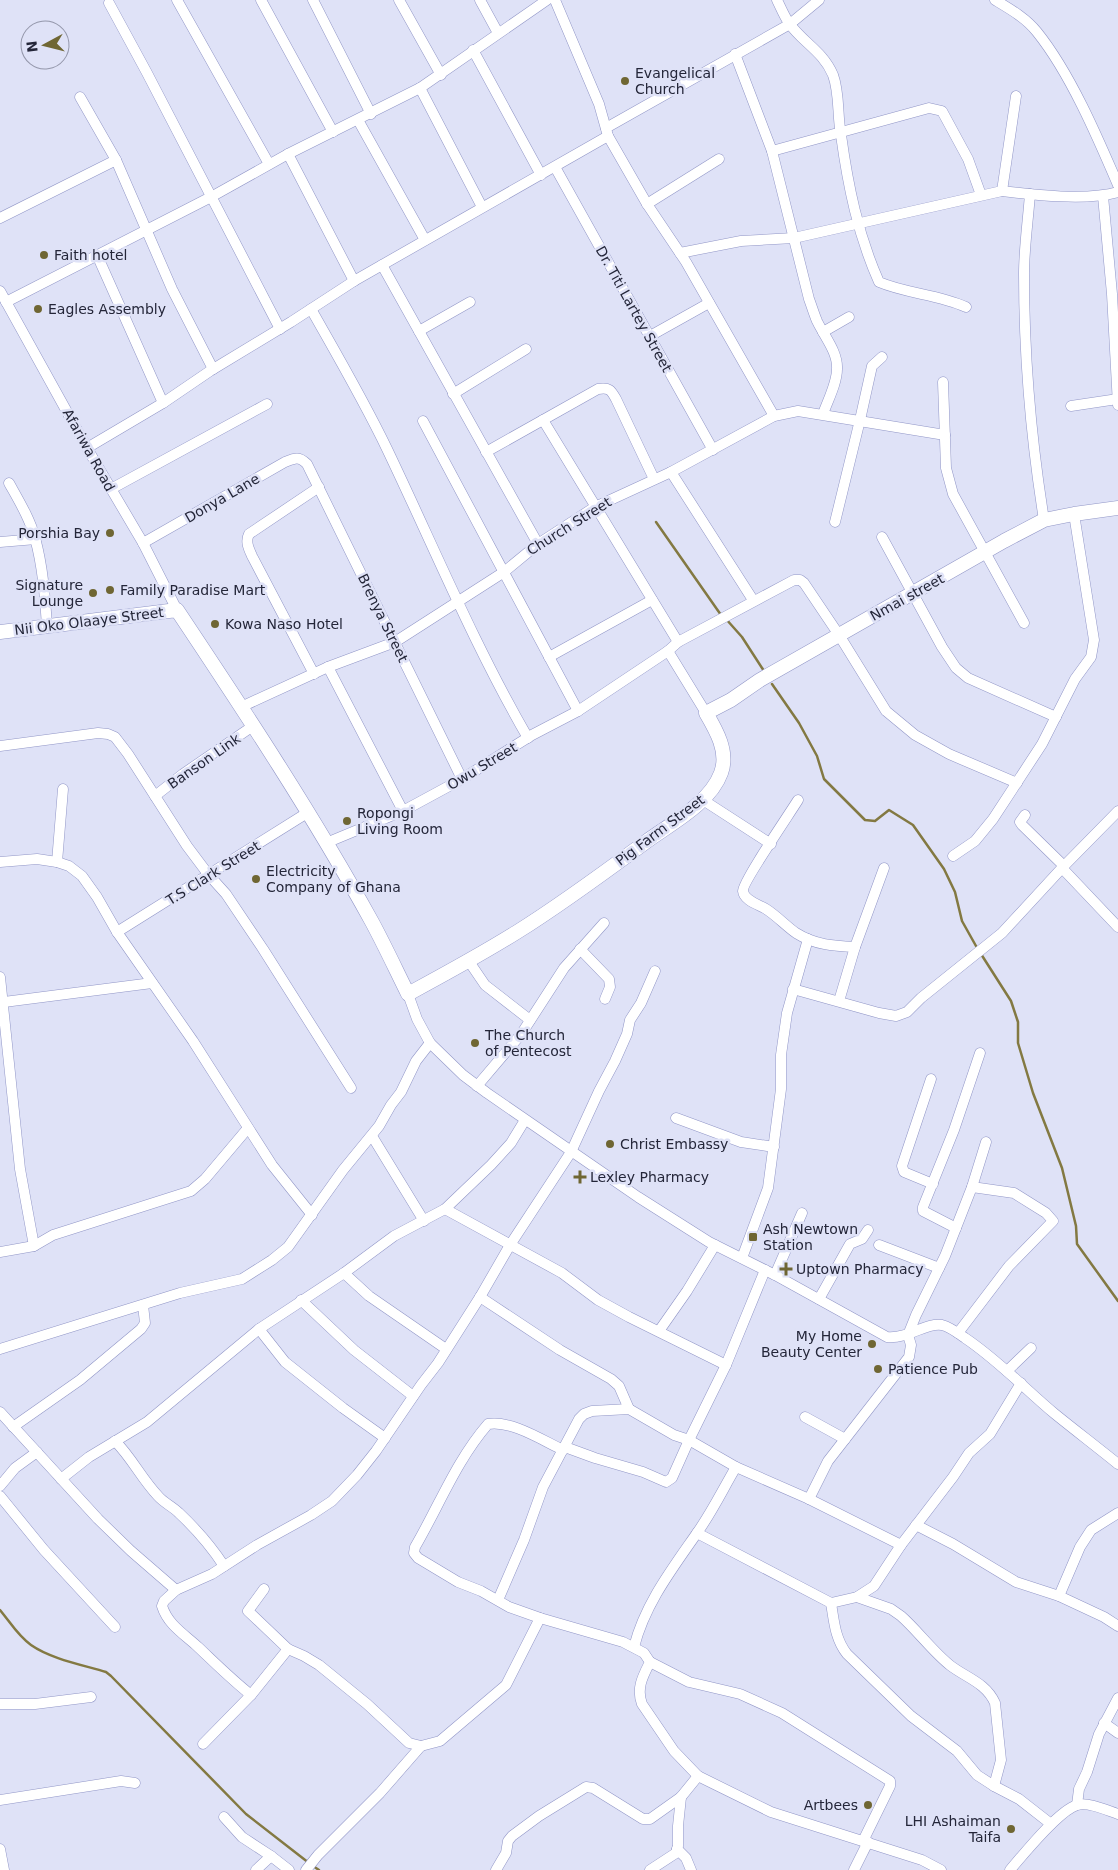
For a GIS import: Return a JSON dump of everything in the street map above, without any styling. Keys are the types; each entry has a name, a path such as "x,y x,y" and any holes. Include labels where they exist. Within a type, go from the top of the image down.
{"street":[{"path":"177,0 269,164"},
{"path":"261,0 333,132"},
{"path":"313,0 371,114"},
{"path":"398,0 441,75"},
{"path":"480,0 498,33"},
{"path":"6,302 211,197 288,154 420,88 547,0"},
{"path":"555,0 598,104 607,132 647,204 680,253 774,416"},
{"path":"777,0 790,24 816,49 832,73 837,86 840,132 858,224 869,260 879,282 888,286 940,297 966,307"},
{"path":"88,448 164,403 213,369 280,329 354,281 555,167 607,132 735,54 790,24 819,0"},
{"path":"996,0 1019,14 1037,32 1060,67 1081,105 1118,184"},
{"path":"109,3 148,73 280,329"},
{"path":"473,50 541,175"},
{"path":"735,54 772,151 809,299 831,346 837,369 823,414"},
{"path":"420,88 482,207"},
{"path":"1002,191 1016,96"},
{"path":"80,97 116,160 172,289 213,369"},
{"path":"772,151 929,108 942,110 968,160 981,195"},
{"path":"358,120 426,240"},
{"path":"288,154 354,281"},
{"path":"647,204 718,159"},
{"path":"0,218 116,160"},
{"name":"Dr. Titi Lartey Street","path":"555,167 713,450"},
{"path":"680,253 741,242 794,238 1002,191 1030,194 1103,196 1118,192"},
{"path":"1030,194 1024,273 1028,382 1038,484 1044,520"},
{"path":"1103,196 1112,294 1118,405"},
{"path":"97,255 164,403"},
{"path":"382,265 538,544"},
{"name":"Afariwa Road","path":"0,291 143,543 177,610"},
{"path":"418,331 470,302"},
{"path":"650,336 709,302"},
{"path":"312,309 386,447 457,601 528,738 578,711 668,651 678,642 754,600 794,580 800,580 804,583 839,635 886,711 915,735 949,754 1017,783"},
{"path":"823,332 849,317"},
{"path":"453,394 526,349"},
{"path":"835,522 872,366 882,357"},
{"path":"944,382 946,468 953,494 1024,623"},
{"path":"486,452 598,390 605,388 610,390 654,478"},
{"path":"1070,406 1118,399"},
{"path":"111,489 267,404"},
{"name":"Church Street","path":"241,706 328,667 395,642 504,572 538,544 595,507 670,472 774,416 798,411 945,435"},
{"path":"543,420 678,642"},
{"path":"422,421 578,711"},
{"name":"Brenya Street","path":"302,458 319,487 462,779"},
{"name":"Donya Lane","path":"143,543 285,462 302,458"},
{"path":"670,472 754,600"},
{"path":"10,483 36,539 43,576 47,626"},
{"path":"314,674 252,556 247,544 247,538 249,534 319,487"},
{"name":"Nmai street","path":"706,713 731,700 760,680 1044,520 1118,508"},
{"path":"953,856 975,840 993,819 1042,744 1075,679 1091,657 1094,640 1074,514"},
{"path":"882,537 956,668 968,678 1056,716"},
{"path":"0,542 36,539"},
{"path":"549,657 652,600"},
{"path":"177,610 241,706 373,923 430,1043 463,1075 638,1197 715,1244 775,1274 887,1337 896,1338 930,1326 941,1325 958,1333 996,1361 1056,1415 1118,1464"},
{"name":"Nii Oko Olaaye Street","path":"0,632 177,610"},
{"name":"Pig Farm Street","path":"408,994 516,933 572,895 703,800 716,784 722,770 723,754 719,736 668,651"},
{"path":"328,667 403,811"},
{"name":"Banson Link","path":"156,796 183,774 253,726"},
{"path":"0,746 98,733 115,737 208,874 226,894 263,949 351,1088"},
{"name":"Owu Street","path":"326,843 403,811 462,779 528,738"},
{"path":"57,862 63,789"},
{"path":"703,800 771,844"},
{"path":"798,800 744,884 743,892 746,897 766,909 795,933 831,946 855,947"},
{"path":"793,989 879,1013 896,1016 907,1012 921,998 1002,932 1118,811"},
{"name":"T.S Clark Street","path":"117,932 307,813"},
{"path":"1025,815 1020,822 1022,825 1118,927"},
{"path":"0,862 37,859 57,862 69,866 82,876 98,897 117,932 193,1041 272,1165 312,1215"},
{"path":"839,1001 855,947 884,868"},
{"path":"477,1086 522,1033 546,993 580,949 604,923"},
{"path":"742,1258 768,1188 781,1089 781,1055 787,1013 808,939"},
{"path":"580,949 609,979 610,987 605,999"},
{"path":"468,960 485,985 530,1020"},
{"path":"251,1695 225,1674 170,1623 162,1606 164,1601 176,1590 224,1566 311,1515 332,1501 357,1475 385,1438 446,1349 510,1245 571,1152 599,1090 615,1061 630,1020 641,1003 655,971"},
{"path":"0,977 4,1002 4,1053 20,1169 34,1246"},
{"path":"4,1002 152,984"},
{"path":"0,1349 180,1294 242,1279 288,1247 343,1170 372,1136 401,1092 416,1061 430,1043"},
{"path":"956,1228 923,1211 923,1207 954,1130 980,1053"},
{"path":"931,1079 902,1166 904,1172 932,1184"},
{"path":"676,1118 741,1142 774,1147"},
{"path":"61,1479 89,1456 147,1422 259,1329 344,1273 394,1236 445,1209 491,1165 510,1143 525,1120"},
{"path":"0,1252 34,1246 53,1235 191,1191 205,1179 248,1128"},
{"path":"372,1136 424,1220"},
{"path":"809,1499 828,1461 909,1357 911,1345 908,1335 956,1228 972,1187 986,1142"},
{"path":"958,1333 1009,1266 1053,1222 1046,1214 1014,1193 972,1187"},
{"path":"445,1209 562,1274 598,1300 726,1365"},
{"path":"775,1274 802,1213"},
{"path":"818,1299 850,1244 862,1239 868,1230"},
{"path":"659,1332 687,1291 715,1244"},
{"path":"879,1245 939,1268"},
{"path":"765,1270 726,1365 672,1478 666,1482 643,1472 564,1448 515,1426 496,1423 488,1424 451,1478 415,1547 414,1553 418,1558 440,1572 509,1607 616,1640 634,1647 648,1656 650,1662 639,1686 639,1696 642,1704 674,1751 698,1776 771,1812 922,1860 941,1870"},
{"path":"344,1273 369,1296 446,1349"},
{"path":"480,1296 560,1350 611,1379 618,1386 629,1409"},
{"path":"301,1300 354,1350 413,1396"},
{"path":"13,1427 80,1380 141,1329 145,1323 143,1305"},
{"path":"259,1329 274,1349 292,1367 336,1403 385,1438"},
{"path":"1007,1371 1031,1348"},
{"path":"697,1533 831,1603 856,1598 874,1586 901,1545 969,1453 990,1434 1021,1384"},
{"path":"498,1600 524,1540 543,1487 579,1418 592,1411 629,1409 736,1467 809,1499 901,1545"},
{"path":"0,1412 124,1545 176,1590"},
{"path":"805,1417 844,1439"},
{"path":"115,1441 131,1458 140,1474 158,1497 179,1512 197,1531 224,1566"},
{"path":"0,1486 15,1468 37,1452"},
{"path":"634,1647 639,1629 649,1607 674,1563 697,1533 736,1467"},
{"path":"0,1496 44,1550 115,1627"},
{"path":"1059,1596 1080,1547 1091,1530 1118,1513"},
{"path":"916,1525 953,1544 1016,1582 1059,1596 1104,1616 1118,1626"},
{"path":"264,1589 248,1611 288,1649 319,1665 367,1704 409,1743 421,1746 440,1741 506,1685 540,1618"},
{"path":"856,1598 891,1609 901,1616 950,1666 991,1694 994,1703 1001,1760 994,1786"},
{"path":"831,1603 836,1634 840,1646 847,1654 912,1716 957,1751 977,1775 1019,1799 1051,1824"},
{"path":"203,1744 251,1695 288,1649"},
{"path":"650,1662 689,1682 740,1694 782,1713 890,1781 890,1786 854,1870"},
{"path":"0,1704 35,1704 91,1697"},
{"path":"1077,1805 1079,1789 1087,1772 1099,1734 1118,1698"},
{"path":"1104,1723 1118,1733"},
{"path":"306,1870 318,1855 380,1793 421,1746"},
{"path":"496,1870 506,1853 508,1842 512,1836 539,1816 586,1787 592,1788 642,1819 650,1819 681,1797 698,1776"},
{"path":"0,1800 122,1781 135,1784"},
{"path":"650,1870 676,1853 681,1797"},
{"path":"1010,1870 1051,1824 1077,1805 1094,1806 1118,1814"},
{"path":"224,1817 242,1837 289,1870"},
{"path":"0,1849 4,1870"},
{"path":"677,1849 686,1858 691,1870"},
{"path":"256,1870 271,1856"}],"waterway":[{"path":"656,522 721,615"},
{"path":"726,619 742,637 764,671"},
{"path":"772,684 799,723 817,756 824,779 865,820 875,821 889,810 913,825 944,869 955,892 962,921 976,946"},
{"path":"981,954 1011,1001 1018,1022 1018,1043 1033,1093 1062,1168 1076,1226 1077,1244 1118,1301"},
{"path":"0,1610 14,1629 39,1650 67,1661 106,1672 111,1676 246,1814 309,1863"},
{"path":"313,1866 319,1870"}],"place":[{"name":"Evangelical Church","path":"625,81"},
{"name":"Faith hotel","path":"44,255"},
{"name":"Eagles Assembly","path":"38,309"},
{"name":"Porshia Bay","path":"110,533"},
{"name":"Family Paradise Mart","path":"110,590"},
{"name":"Signature Lounge","path":"93,593"},
{"name":"Kowa Naso Hotel","path":"215,624"},
{"name":"Ropongi Living Room","path":"347,821"},
{"name":"Electricity Company of Ghana","path":"256,879"},
{"name":"The Church of Pentecost","path":"475,1043"},
{"name":"Christ Embassy","path":"610,1144"},
{"name":"Lexley Pharmacy","path":"580,1177"},
{"name":"Ash Newtown Station","path":"753,1237"},
{"name":"Uptown Pharmacy","path":"786,1269"},
{"name":"My Home Beauty Center","path":"872,1344"},
{"name":"Patience Pub","path":"878,1369"},
{"name":"Artbees","path":"868,1805"},
{"name":"LHI Ashaiman Taifa","path":"1011,1829"}]}
